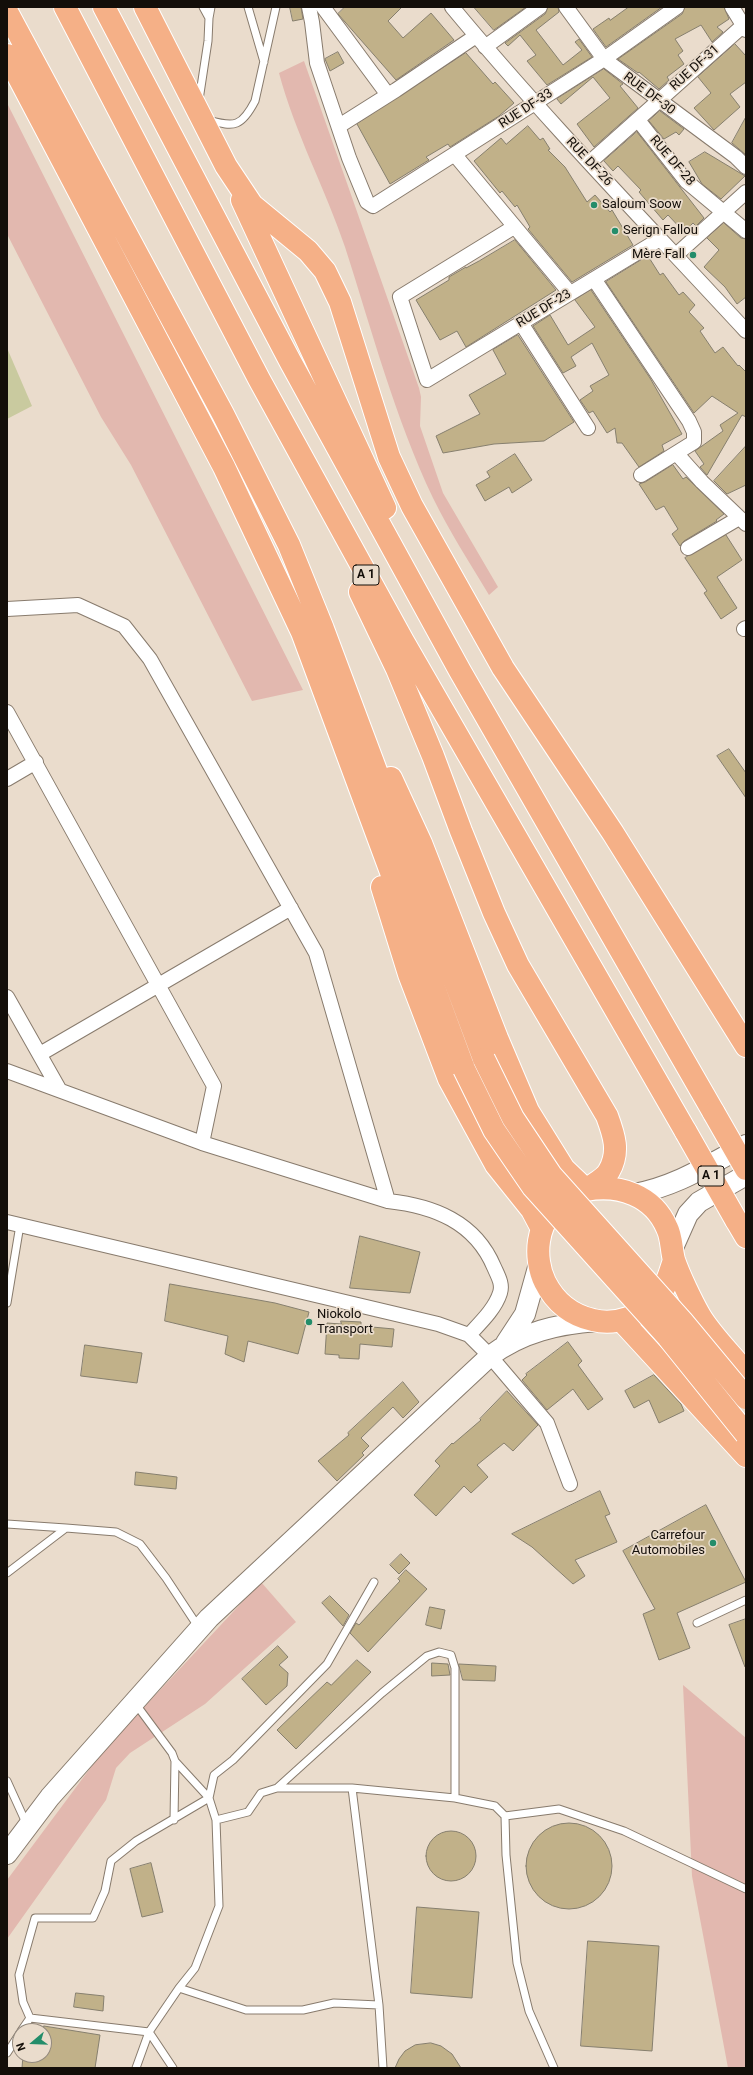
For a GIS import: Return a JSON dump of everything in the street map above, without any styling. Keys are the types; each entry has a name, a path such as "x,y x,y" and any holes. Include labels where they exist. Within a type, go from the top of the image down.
{"highway":[{"name":"A 1","path":"65,7 259,380 403,641 741,1228"},
{"name":"A 1","path":"104,7 290,361 460,671 746,1169"},
{"path":"145,7 226,166 341,411 460,671"},
{"path":"7,12 223,414 289,545 409,974 449,1079 496,1165 532,1210 541,1227"},
{"path":"7,55 224,467 313,631 421,843 497,1038 528,1111 564,1169 586,1190"},
{"path":"226,166 252,205 308,252 325,271 340,302 389,457 412,506 503,668 613,833 746,1046"},
{"path":"259,380 397,669 433,756 488,900 518,965 607,1116 616,1138 616,1151 613,1164 608,1173 586,1190 569,1198 550,1212 541,1227 538,1246 539,1264 550,1291 559,1302 570,1311 583,1318 597,1321 621,1320 641,1312 657,1298 668,1280 673,1255"},
{"path":"313,631 484,1059 512,1118 551,1175 682,1321 746,1398"},
{"path":"313,631 464,1069 494,1130 533,1188 668,1337 746,1434"},
{"path":"708,984 731,1013 746,1025"},
{"path":"586,1190 602,1187 618,1188 634,1194 648,1202 659,1214 667,1227 673,1255 700,1316 746,1373"},
{"path":"621,1320 746,1456"}],"main road":[{"path":"634,1194 657,1190 677,1182 746,1145"},
{"path":"673,1255 688,1214 699,1202 746,1175"},
{"path":"7,1854 50,1797 199,1629 276,1554 490,1356 506,1343 525,1314 539,1264"},
{"path":"506,1343 557,1325 597,1321"}],"street":[{"path":"308,7 312,22 317,63 339,126 476,36"},
{"name":"RUE DF-26","path":"452,7 485,47 746,331"},
{"path":"485,47 540,7"},
{"name":"RUE DF-30","path":"566,7 604,59 736,157 746,167"},
{"name":"RUE DF-33","path":"339,126 366,202 371,206 456,155 604,59 677,7"},
{"path":"732,7 745,26"},
{"path":"328,9 388,95"},
{"name":"RUE DF-31","path":"590,162 745,26"},
{"name":"RUE DF-28","path":"638,120 686,181 746,231"},
{"path":"456,155 570,293"},
{"path":"676,255 746,192"},
{"name":"RUE DF-23","path":"514,227 400,297 427,380 660,239"},
{"path":"594,278 689,421 694,432 694,442 641,476"},
{"path":"522,323 588,428"},
{"path":"676,454 702,482 743,521 688,548"},
{"path":"7,609 78,605 124,626 150,659 316,953 388,1201"},
{"path":"7,712 214,1086 202,1143"},
{"path":"7,779 36,762"},
{"path":"40,1054 291,908"},
{"path":"7,997 59,1089"},
{"path":"7,1071 202,1143 388,1201 408,1203 452,1218 478,1239 491,1260 502,1286 500,1294 491,1309 469,1335"},
{"path":"14,1223 438,1324 469,1335 490,1356 547,1423 570,1484"}],"lane":[{"path":"203,7 209,18"},
{"path":"207,7 209,18"},
{"path":"211,7 200,113 225,125 234,125 243,121 255,101 276,7"},
{"path":"248,7 264,64"},
{"path":"7,1303 14,1223"},
{"path":"7,1524 116,1532 140,1544 166,1578 199,1629"},
{"path":"7,1573 66,1528"},
{"path":"30,2018 23,2002 19,1975 35,1918 93,1918 105,1891 111,1861 136,1841 209,1798 214,1775 233,1760 327,1664 374,1582"},
{"path":"698,1623 746,1600"},
{"path":"277,1788 382,1693 427,1656 440,1652 451,1655 455,1668 455,1798"},
{"path":"134,1703 172,1753 175,1761 174,1820"},
{"path":"136,2068 149,2032 179,1988 195,1968 219,1906 216,1820 209,1798 175,1761"},
{"path":"7,1781 28,1827"},
{"path":"216,1820 248,1812 261,1793 277,1788 352,1788 455,1798 495,1806 505,1816 506,1854 517,1963 529,2011 554,2068"},
{"path":"352,1788 379,2005 383,2068"},
{"path":"505,1816 559,1809 624,1831 746,1889"},
{"path":"179,1988 246,2010 303,2010 334,2003 379,2005"},
{"path":"27,2023 30,2018"},
{"path":"30,2018 149,2032 173,2068"}],"shaded area":[{"path":"304,61 419,388 421,397 420,426 443,493 498,587 489,595 446,523 419,468 385,374 345,247 293,117 279,73"},
{"path":"7,103 303,690 252,701 131,465 101,417 7,234"},
{"path":"7,348 32,406 7,419"},
{"path":"261,1582 296,1622 205,1704 130,1753 116,1768 106,1800 7,1939 7,1880 103,1751"},
{"path":"683,1685 746,1738 746,2068 728,2068 692,1876"}],"building":[{"path":"290,7 301,7 303,19 293,21"},
{"path":"345,7 402,7 388,21 403,38 431,13 454,40 396,80 338,14"},
{"path":"474,7 526,7 494,30"},
{"path":"548,7 558,7 559,12 536,30 563,65 582,50 575,42 579,39 592,57 547,85 527,61 536,55 520,35 508,46 505,43 545,14"},
{"path":"629,7 662,7 606,47 593,29"},
{"path":"685,7 724,7 729,19 717,27 723,32 712,42 701,25 675,39 683,51 678,55 684,64 667,77 669,80 659,89 639,72 638,73 618,59 682,14"},
{"path":"735,44 746,56 746,82 730,94 740,107 714,130 694,108 711,93 698,77"},
{"path":"338,52 344,63 330,71 325,59"},
{"path":"466,53 493,84 495,82 514,103 499,116 450,147 448,144 426,157 429,160 390,184 357,124"},
{"path":"604,69 623,84 620,86 638,108 594,147 577,124 610,98 593,77 561,104 557,99"},
{"path":"660,111 684,129 679,135 676,132 664,139 649,121"},
{"path":"746,117 746,155 732,143"},
{"path":"528,126 540,140 543,138 550,149 548,150 565,167 587,202 595,195 610,212 612,210 633,245 572,282 528,229 530,227 517,205 515,207 502,191 500,193 474,161 501,138 506,144"},
{"path":"637,132 704,218 696,226 693,223 684,232 668,215 663,220 639,192 641,190 618,166 613,171 604,161"},
{"path":"705,152 745,176 721,199 702,184 689,162"},
{"path":"724,223 741,238 746,239 746,297 737,304 725,287 704,267 719,250 707,238"},
{"path":"515,240 556,290 466,347 457,331 440,340 416,300 449,280 449,277"},
{"path":"648,256 660,275 663,273 679,295 683,292 695,305 689,312 704,328 700,331 715,353 723,347 738,366 739,365 746,372 746,417 742,415 707,475 700,467 704,464 695,451 723,431 720,425 738,413 712,396 694,413 606,282"},
{"path":"591,290 650,378 682,434 662,445 664,451 639,467 622,443 617,443 615,428 607,433 593,411 589,413 580,400 593,391 590,386 609,375 592,343 571,357 576,366 563,373 533,326 550,315 568,345 595,327 575,300"},
{"path":"518,335 574,422 544,441 494,444 443,453 436,436 480,414 469,395 506,374 493,350"},
{"path":"746,446 746,485 727,494 714,481"},
{"path":"515,454 532,480 512,493 509,487 485,501 476,485 490,477 487,472"},
{"path":"673,465 683,479 686,477 724,514 716,520 717,521 684,541 680,546 672,534 678,529 664,506 656,510 639,484"},
{"path":"726,535 742,560 717,577 737,608 721,619 704,593 707,591 685,558"},
{"path":"729,749 746,773 746,798 717,756"},
{"path":"360,1236 420,1252 410,1293 350,1288"},
{"path":"170,1284 275,1303 309,1312 298,1354 248,1341 244,1362 225,1354 228,1336 165,1321"},
{"path":"341,1321 361,1322 361,1326 394,1329 392,1347 360,1344 359,1359 339,1358 339,1355 325,1354 327,1323 341,1324"},
{"path":"568,1342 582,1361 578,1365 603,1399 588,1410 573,1389 547,1410 522,1380 527,1375 526,1374"},
{"path":"85,1345 142,1353 137,1383 81,1376"},
{"path":"654,1375 681,1404 684,1411 659,1423 649,1400 634,1408 625,1391"},
{"path":"403,1382 419,1402 403,1418 393,1407 361,1438 369,1446 362,1453 364,1455 337,1481 318,1461 349,1435 348,1433"},
{"path":"507,1391 538,1425 513,1451 504,1443 477,1465 488,1477 471,1493 464,1486 436,1516 414,1495 440,1466 435,1461 452,1443 453,1444 481,1420 480,1419"},
{"path":"136,1472 177,1477 176,1489 135,1485"},
{"path":"600,1491 610,1514 605,1516 617,1542 575,1560 585,1576 573,1584 532,1547 512,1534"},
{"path":"706,1505 746,1582 677,1613 690,1648 659,1660 643,1614 655,1609 623,1551"},
{"path":"401,1554 410,1563 399,1574 390,1565"},
{"path":"406,1570 427,1589 368,1652 350,1633 356,1623 359,1625 400,1581 398,1579"},
{"path":"330,1596 349,1615 343,1626 322,1603"},
{"path":"430,1607 445,1610 441,1629 426,1625"},
{"path":"746,1619 746,1667 745,1667 729,1625"},
{"path":"278,1646 288,1657 279,1665 288,1673 287,1686 266,1705 242,1679"},
{"path":"357,1660 371,1672 296,1749 277,1730 327,1682 331,1685"},
{"path":"432,1663 448,1664 450,1675 432,1676"},
{"path":"459,1664 496,1666 495,1681 463,1680"},
{"path":"569,1823 586,1826 600,1835 609,1849 612,1866 609,1883 600,1897 586,1906 569,1909 552,1906 538,1897 529,1883 526,1866 529,1849 538,1835 552,1826"},
{"path":"446,1831 456,1831 469,1838 476,1851 476,1861 469,1874 456,1881 446,1881 437,1877 430,1870 426,1861 426,1851 430,1842 437,1835"},
{"path":"151,1863 163,1912 142,1917 130,1869"},
{"path":"417,1907 479,1912 472,1998 411,1993"},
{"path":"588,1941 659,1946 652,2051 581,2046"},
{"path":"76,1993 104,1996 103,2011 74,2007"},
{"path":"52,2027 100,2035 95,2068 22,2068 22,2063 52,2063"},
{"path":"431,2043 441,2046 452,2054 461,2068 395,2068 405,2051 415,2045"}],"place":[{"name":"Saloum Soow","path":"594,205"},
{"name":"Serign Fallou","path":"615,231"},
{"name":"Mère Fall","path":"693,255"},
{"name":"Niokolo Transport","path":"309,1322"},
{"name":"Carrefour Automobiles","path":"713,1543"}]}
